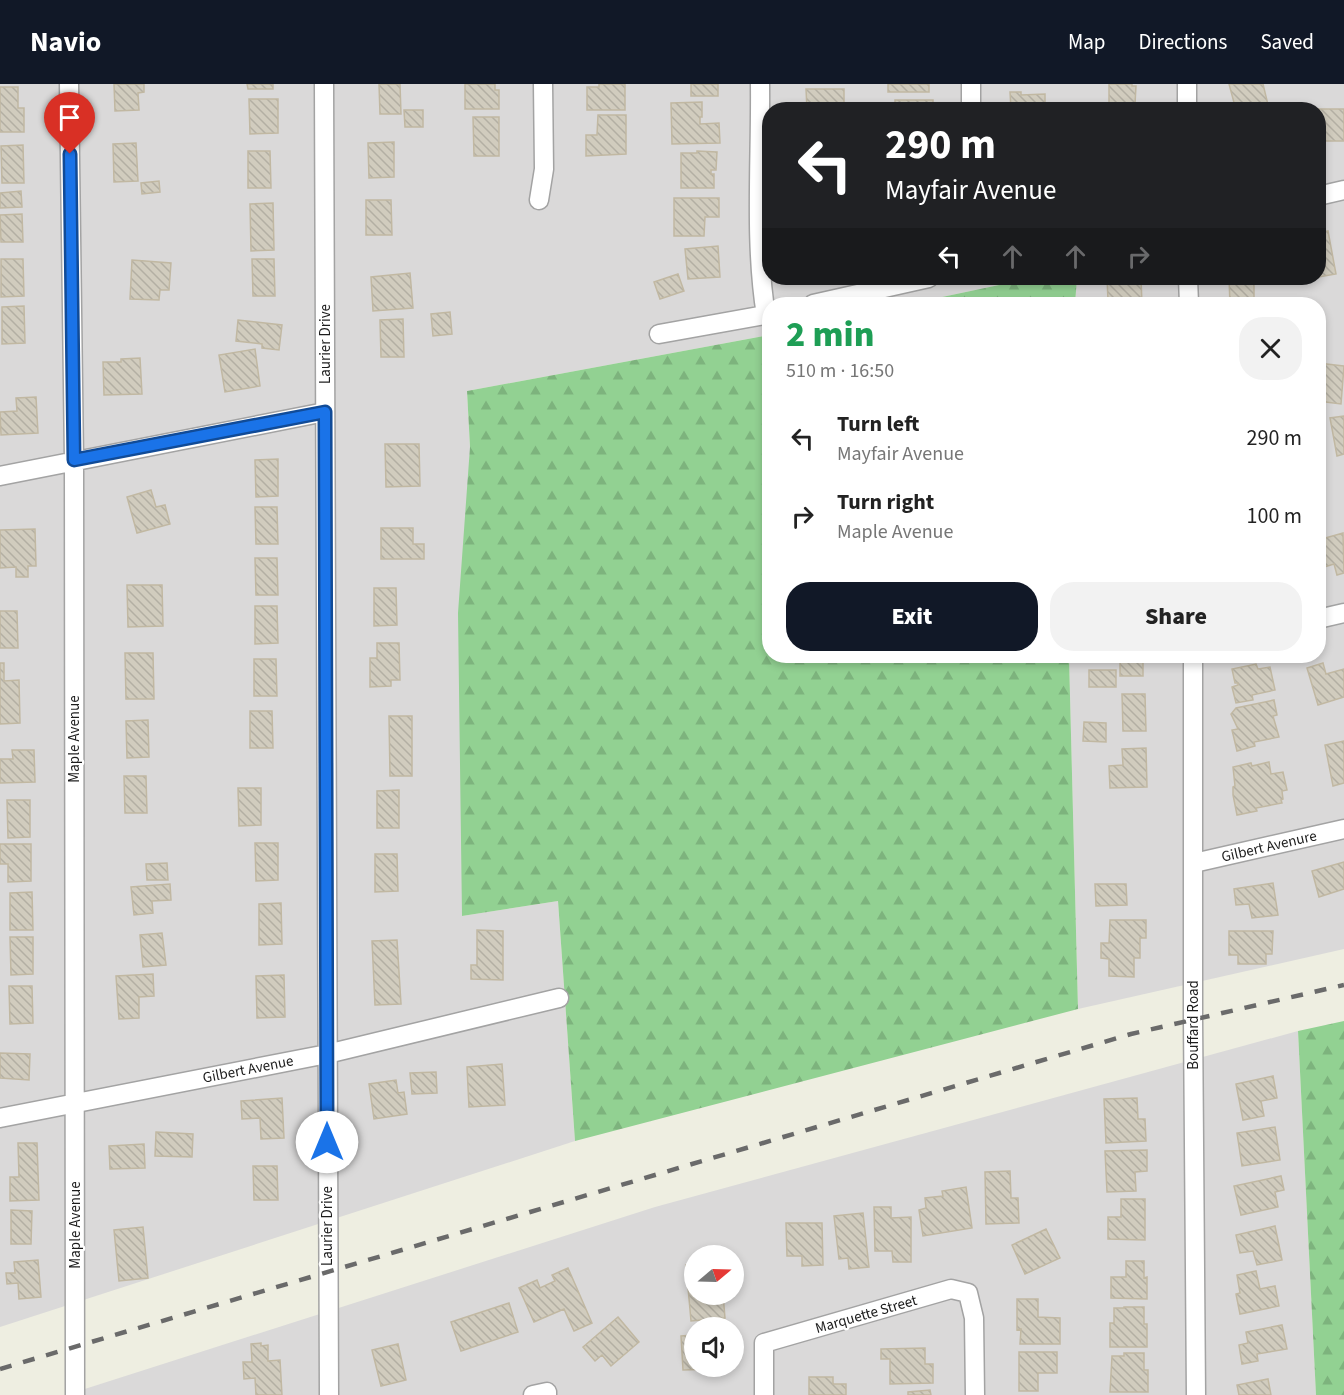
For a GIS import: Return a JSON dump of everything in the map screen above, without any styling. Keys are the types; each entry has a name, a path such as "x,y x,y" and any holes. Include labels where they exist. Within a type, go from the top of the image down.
{"street":[{"name":"Maple Avenue","path":"69,84 74,460 75,1395"},
{"name":"Laurier Drive","path":"324,84 329,1395"},
{"path":"539,200 544,169 543,84"},
{"path":"760,84 760,220 763,297"},
{"path":"971,84 971,102"},
{"path":"1187,84 1187,102"},
{"path":"1326,194 1344,190"},
{"path":"844,297 898,285"},
{"path":"659,334 762,316"},
{"path":"0,476 325,412"},
{"path":"1326,617 1344,613"},
{"name":"Bouffard Road","path":"1193,663 1196,1395"},
{"name":"Gilbert Avenure","path":"1194,863 1344,830"},
{"name":"Gilbert Avenue","path":"0,1118 327,1054 560,998"},
{"name":"Marquette Street","path":"764,1395 764,1343 951,1289 968,1293 974,1318 975,1395"}],"shaded area":[{"path":"0,84 1344,84 1344,949 1078,1009 1069,663 1326,663 1326,297 1076,297 1076,285 1326,285 1326,102 762,102 762,285 999,285 942,297 762,297 762,336 467,391 470,447 462,916 558,901 575,1141 0,1327"},
{"path":"1298,1031 1316,1395 66,1395 655,1207"}],"green space":[{"path":"999,285 1076,285 1076,297 942,297"},
{"path":"762,336 762,663 1069,663 1078,1009 575,1141 558,901 462,916 458,613 470,447 467,391"},
{"path":"1344,1021 1344,1395 1316,1395 1298,1031"}],"building":[{"path":"114,84 144,84 144,92 138,93 139,110 115,111"},
{"path":"247,84 273,84 273,89 248,89"},
{"path":"379,84 400,84 401,114 380,114"},
{"path":"465,84 495,84 495,90 499,90 499,109 465,109"},
{"path":"599,84 625,84 625,110 587,110 587,87 599,87"},
{"path":"691,84 718,84 718,96 691,96"},
{"path":"888,84 929,84 929,92 888,92"},
{"path":"1109,84 1136,86 1135,102 1109,102"},
{"path":"1229,84 1263,84 1267,102 1234,102"},
{"path":"0,87 18,87 18,108 24,108 24,132 0,132"},
{"path":"806,89 844,89 844,102 807,102"},
{"path":"1010,92 1021,92 1021,95 1045,94 1045,102 1011,102"},
{"path":"249,99 278,99 278,133 250,134"},
{"path":"895,100 933,100 933,102 895,102"},
{"path":"702,102 700,124 719,123 720,143 672,144 671,103"},
{"path":"1326,109 1344,109 1344,141 1326,141"},
{"path":"404,110 423,110 423,127 405,127"},
{"path":"598,115 626,115 626,154 586,156 586,135 597,135"},
{"path":"473,117 499,117 499,156 474,156"},
{"path":"394,142 394,177 369,178 368,143"},
{"path":"136,143 138,181 114,182 113,144"},
{"path":"23,145 24,183 2,183 1,146"},
{"path":"248,151 270,151 271,188 248,188"},
{"path":"697,151 717,152 716,170 711,170 711,174 714,174 714,188 681,188 681,153 697,153"},
{"path":"159,181 160,192 142,194 141,183"},
{"path":"21,191 22,207 0,208 0,193"},
{"path":"674,198 719,198 719,217 705,217 704,236 674,236"},
{"path":"366,200 391,200 392,235 366,235"},
{"path":"273,203 274,250 251,251 250,204"},
{"path":"22,214 23,242 1,242 0,215"},
{"path":"1326,231 1328,231 1336,274 1326,276"},
{"path":"718,246 720,277 688,279 685,249"},
{"path":"1,259 23,259 24,296 1,297"},
{"path":"252,259 274,259 275,296 253,296"},
{"path":"132,260 171,263 169,290 160,290 159,300 130,299"},
{"path":"410,273 413,308 373,311 371,277"},
{"path":"678,274 684,291 660,299 654,282"},
{"path":"1107,285 1141,285 1142,297 1108,297"},
{"path":"1229,285 1254,285 1254,297 1230,297"},
{"path":"24,306 25,343 2,344 2,307"},
{"path":"450,312 452,334 433,336 431,314"},
{"path":"403,319 404,357 381,357 380,320"},
{"path":"238,320 282,325 279,350 262,348 262,344 236,341"},
{"path":"255,349 260,386 225,392 219,355"},
{"path":"140,358 142,394 104,395 103,362 121,362 121,359"},
{"path":"1326,364 1344,366 1341,404 1326,402"},
{"path":"36,397 38,433 1,435 0,412 17,411 16,398"},
{"path":"1344,416 1344,454 1337,456 1330,418"},
{"path":"385,444 419,444 420,486 386,487"},
{"path":"278,459 278,496 256,497 255,460"},
{"path":"151,490 156,507 165,505 170,524 137,533 127,497"},
{"path":"255,507 277,507 278,544 256,544"},
{"path":"381,528 413,528 413,544 424,544 424,559 381,559"},
{"path":"35,529 36,566 28,566 28,577 16,577 16,567 0,568 0,530"},
{"path":"1343,533 1344,573 1337,575 1334,564 1326,566 1326,538"},
{"path":"255,558 277,558 278,595 256,595"},
{"path":"127,585 162,585 163,626 128,627"},
{"path":"374,588 396,588 397,625 374,626"},
{"path":"255,606 277,606 278,643 255,644"},
{"path":"0,611 17,611 18,648 0,648"},
{"path":"377,643 399,643 400,680 391,680 391,686 370,687 370,658 377,658"},
{"path":"125,653 153,653 154,699 126,699"},
{"path":"254,659 276,659 277,696 254,696"},
{"path":"0,663 4,663 4,681 19,680 20,723 0,724"},
{"path":"1120,663 1143,663 1143,676 1120,676"},
{"path":"1323,663 1326,674 1344,669 1344,697 1318,705 1307,668"},
{"path":"1256,664 1258,669 1270,667 1275,690 1252,695 1253,700 1236,703 1232,687 1238,683 1235,683 1232,669"},
{"path":"1089,670 1116,670 1116,687 1089,687"},
{"path":"1122,694 1145,694 1146,731 1123,731"},
{"path":"1274,700 1277,715 1273,716 1279,737 1254,742 1255,746 1237,751 1232,730 1238,729 1231,714 1236,708"},
{"path":"250,711 272,711 273,748 250,748"},
{"path":"389,716 412,716 412,776 390,776"},
{"path":"148,720 149,757 127,758 126,721"},
{"path":"1084,722 1106,723 1106,742 1083,741"},
{"path":"1344,741 1344,783 1333,786 1325,745"},
{"path":"1146,748 1147,787 1110,788 1109,766 1123,765 1122,749"},
{"path":"12,750 34,750 35,782 0,783 0,759 13,759"},
{"path":"1269,762 1271,774 1283,772 1287,790 1282,791 1282,803 1256,808 1257,811 1237,815 1233,795 1235,786 1233,767"},
{"path":"124,776 146,776 147,813 125,813"},
{"path":"238,788 261,788 261,825 239,826"},
{"path":"399,790 399,828 377,828 377,791"},
{"path":"7,800 30,800 30,837 8,838"},
{"path":"255,843 278,843 278,880 256,881"},
{"path":"0,844 31,844 31,881 8,882 8,864 0,864"},
{"path":"375,854 397,854 398,891 375,892"},
{"path":"1344,862 1344,889 1319,897 1312,871"},
{"path":"167,863 168,880 147,880 146,864"},
{"path":"1273,883 1278,915 1252,918 1249,904 1236,905 1234,889"},
{"path":"170,884 171,900 152,901 153,913 134,915 131,887"},
{"path":"1095,884 1126,884 1127,905 1096,906"},
{"path":"32,892 33,930 10,930 10,893"},
{"path":"281,903 282,944 259,945 259,904"},
{"path":"1110,920 1146,920 1146,938 1140,938 1140,958 1134,958 1134,977 1109,976 1109,959 1101,958 1101,943 1109,943"},
{"path":"477,930 503,931 503,980 471,979 471,965 477,965"},
{"path":"1229,931 1273,931 1272,954 1266,954 1266,964 1238,964 1238,955 1229,955"},
{"path":"162,933 166,965 143,967 140,935"},
{"path":"10,937 33,937 33,974 11,975"},
{"path":"397,940 401,1004 375,1005 372,941"},
{"path":"153,974 154,996 139,997 139,1018 119,1019 116,976"},
{"path":"284,975 285,1017 257,1018 256,976"},
{"path":"9,986 32,986 33,1023 10,1024"},
{"path":"0,1053 30,1054 29,1080 0,1078"},
{"path":"502,1064 505,1105 469,1107 467,1067"},
{"path":"436,1072 437,1093 412,1094 410,1073"},
{"path":"1273,1076 1277,1098 1261,1101 1264,1116 1243,1120 1236,1084"},
{"path":"396,1080 398,1093 404,1092 407,1114 374,1119 369,1084"},
{"path":"282,1098 284,1138 261,1139 260,1118 242,1119 241,1101"},
{"path":"1137,1098 1138,1119 1145,1119 1146,1141 1106,1143 1104,1099"},
{"path":"1275,1127 1280,1160 1242,1166 1237,1133"},
{"path":"156,1132 193,1134 192,1157 155,1156"},
{"path":"18,1143 37,1143 39,1200 10,1201 10,1177 19,1177"},
{"path":"144,1144 145,1168 110,1169 109,1146"},
{"path":"1147,1150 1147,1171 1135,1172 1136,1191 1107,1192 1105,1151"},
{"path":"253,1166 277,1166 278,1200 254,1200"},
{"path":"1010,1171 1011,1198 1018,1198 1019,1223 986,1224 985,1172"},
{"path":"1281,1176 1284,1190 1275,1192 1278,1207 1241,1215 1234,1186"},
{"path":"966,1187 972,1228 923,1236 919,1210 926,1208 925,1198 943,1196 942,1191"},
{"path":"1121,1199 1145,1199 1145,1240 1108,1239 1108,1217 1121,1217"},
{"path":"874,1207 891,1207 891,1218 911,1217 911,1262 893,1262 892,1251 875,1251"},
{"path":"11,1210 32,1211 31,1244 11,1244"},
{"path":"863,1213 869,1267 849,1269 848,1258 839,1259 834,1216"},
{"path":"786,1223 822,1223 823,1265 802,1266 802,1256 787,1256"},
{"path":"1275,1226 1282,1260 1257,1265 1253,1251 1240,1253 1236,1235"},
{"path":"143,1227 148,1278 119,1281 114,1230"},
{"path":"1046,1229 1060,1258 1025,1274 1012,1245"},
{"path":"38,1260 41,1297 19,1299 18,1283 7,1284 6,1273 15,1273 14,1262"},
{"path":"1126,1261 1144,1261 1147,1299 1111,1298 1111,1277 1126,1277"},
{"path":"568,1268 592,1323 574,1331 564,1309 534,1322 519,1288 537,1280 540,1288 555,1281 552,1275"},
{"path":"1256,1271 1260,1289 1275,1286 1279,1306 1240,1314 1236,1294 1240,1293 1237,1275"},
{"path":"1017,1299 1038,1299 1038,1317 1060,1318 1060,1344 1020,1344 1021,1329 1017,1330"},
{"path":"509,1303 518,1332 461,1351 451,1322"},
{"path":"690,1305 724,1305 725,1317 691,1317"},
{"path":"1144,1307 1147,1347 1110,1347 1110,1323 1114,1323 1114,1308"},
{"path":"618,1317 639,1342 611,1366 602,1355 595,1361 583,1347"},
{"path":"1282,1325 1287,1349 1257,1354 1258,1361 1242,1364 1239,1345 1248,1343 1246,1332"},
{"path":"681,1336 684,1336 684,1370 683,1370"},
{"path":"261,1343 261,1346 268,1345 268,1361 280,1360 282,1395 256,1395 255,1378 244,1379 243,1362 252,1362 251,1344"},
{"path":"398,1344 406,1380 381,1386 372,1350"},
{"path":"925,1348 925,1364 933,1364 933,1383 890,1384 890,1359 881,1359 881,1349"},
{"path":"1019,1352 1057,1352 1057,1373 1038,1373 1038,1391 1019,1391"},
{"path":"1124,1353 1144,1353 1144,1370 1148,1370 1148,1392 1110,1392 1112,1356 1124,1356"},
{"path":"809,1377 833,1377 833,1384 846,1384 846,1395 809,1395"},
{"path":"1268,1379 1271,1395 1239,1395 1237,1385"},
{"path":"930,1390 931,1395 908,1395 908,1392"}],"railway":[{"path":"0,1369 1131,1034 1344,985"}],"route":[{"path":"70,154 74,460 325,412 327,1142"}]}
